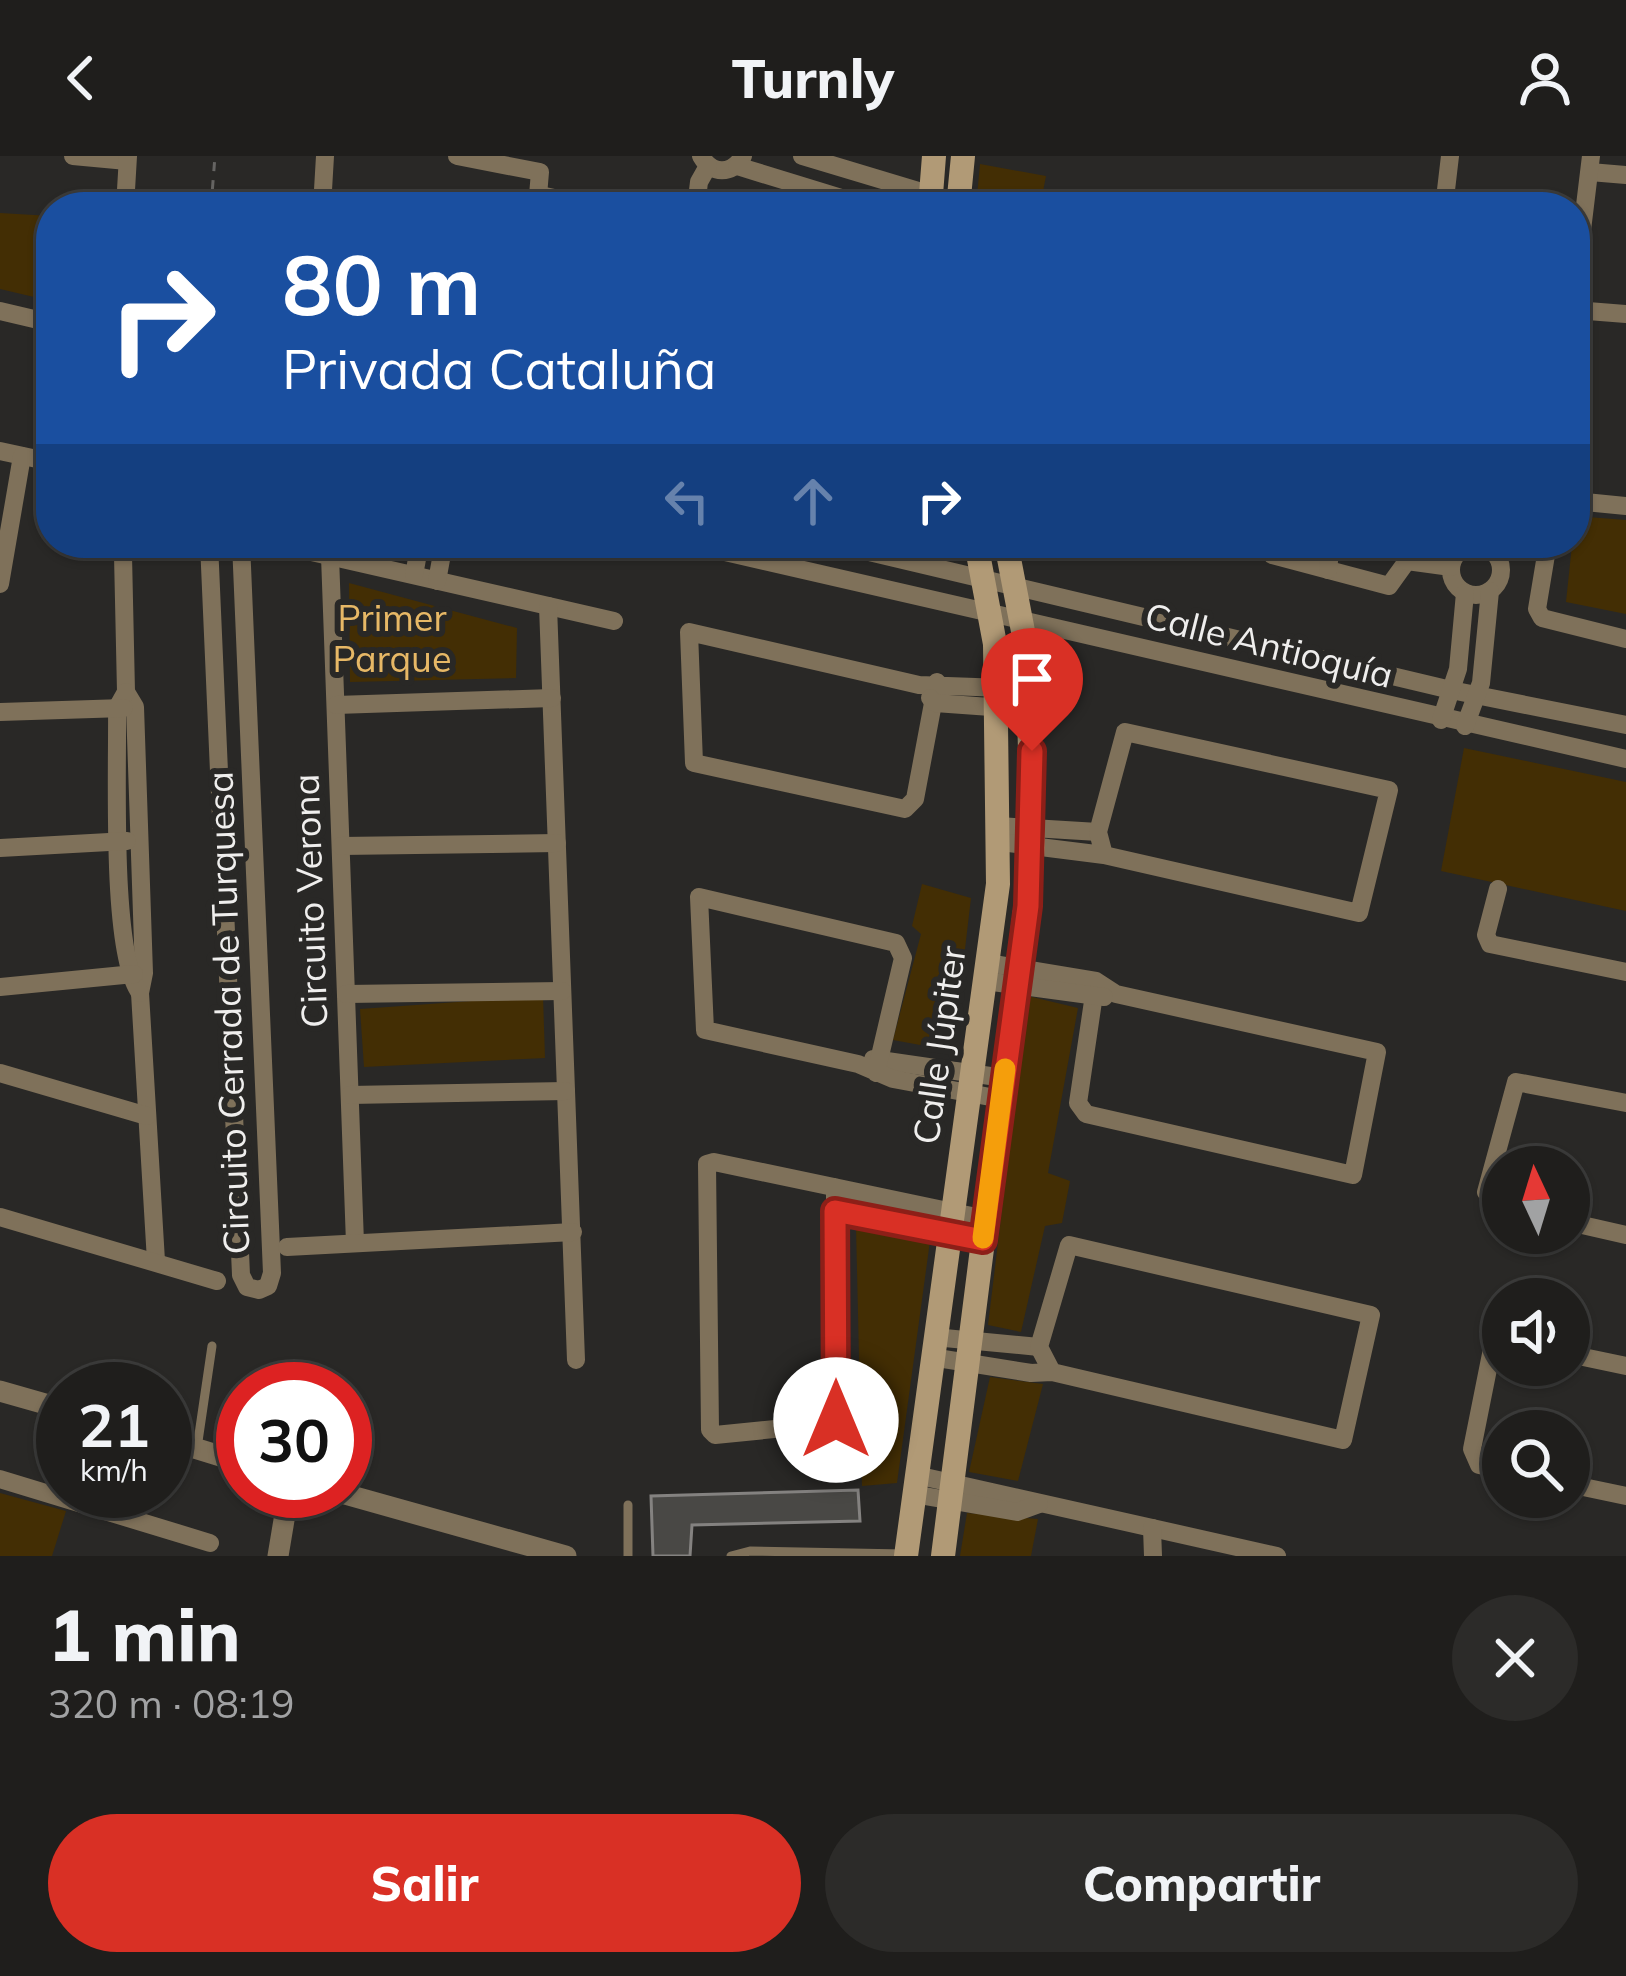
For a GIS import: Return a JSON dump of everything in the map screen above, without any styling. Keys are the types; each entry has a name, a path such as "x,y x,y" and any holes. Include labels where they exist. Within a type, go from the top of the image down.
{"main road":[{"path":"932,192 934,156"},
{"path":"959,192 963,156"},
{"name":"Calle Júpiter","path":"906,1555 986,972 1000,834 997,699 990,610 979,558"},
{"name":"Calle Júpiter","path":"943,1556 1033,837 1031,700 1024,620 1009,558"}],"street":[{"path":"73,156 127,158 126,192"},
{"path":"323,192 326,156"},
{"path":"458,156 540,172 539,192"},
{"path":"802,156 905,192"},
{"path":"1446,192 1450,156"},
{"path":"698,192 705,161 723,171 740,161 828,192"},
{"path":"1590,164 1626,175"},
{"path":"0,311 36,319"},
{"path":"1590,311 1626,314"},
{"path":"0,451 36,458"},
{"path":"0,584 22,455"},
{"path":"1590,502 1626,506"},
{"path":"123,558 130,841 156,1262"},
{"name":"Circuito Cerrada de Turquesa","path":"210,558 241,1275 247,1287 259,1290 268,1286 272,1273 242,558"},
{"name":"Circuito Verona","path":"329,558 355,1243"},
{"path":"338,558 614,621"},
{"path":"414,575 417,558"},
{"path":"437,581 441,558"},
{"name":"Calle Antioquía","path":"754,558 990,610 1465,726 1626,759"},
{"name":"Calle Antioquía","path":"898,558 1451,690 1626,725"},
{"path":"1286,558 1393,585 1405,558"},
{"path":"1328,570 1329,558"},
{"path":"1425,558 1451,567"},
{"path":"1455,558 1451,567 1454,582 1465,593 1490,591"},
{"path":"1497,558 1502,573"},
{"path":"1546,558 1538,609 1552,623 1626,639"},
{"path":"1502,573 1543,580"},
{"path":"1465,726 1477,695 1490,591 1502,573"},
{"path":"1441,720 1451,690 1465,593"},
{"path":"548,606 576,1360"},
{"path":"928,683 934,704 915,800 905,809 694,764 689,632 928,683 997,699"},
{"path":"216,681 247,681"},
{"path":"336,705 551,698"},
{"path":"934,704 1031,700"},
{"path":"0,712 126,702"},
{"path":"1000,834 1033,837 1104,855 1359,914 1389,790 1125,731 1098,832 1104,855"},
{"path":"1033,837 1098,832"},
{"path":"0,848 130,841"},
{"path":"340,846 557,843"},
{"path":"1498,890 1486,934 1490,944 1626,972"},
{"path":"871,1065 903,958 896,943 699,897 705,1030 871,1065 1003,1088"},
{"path":"986,972 1095,990 1116,994 1377,1052 1353,1175 1086,1114 1078,1103 1095,990"},
{"path":"0,987 137,980"},
{"path":"346,994 562,991"},
{"path":"0,1073 147,1116"},
{"path":"1499,1146 1516,1082 1626,1103"},
{"path":"350,1095 566,1091"},
{"path":"835,1187 835,1423 802,1430 711,1434 707,1164 835,1187 984,1230"},
{"path":"835,1211 950,1222"},
{"path":"0,1216 217,1282"},
{"path":"1590,1227 1626,1235"},
{"path":"287,1247 573,1232"},
{"path":"933,1347 1343,1440 1371,1316 1069,1245 1039,1347 1052,1372"},
{"path":"968,1352 1039,1347"},
{"path":"1590,1358 1626,1366"},
{"path":"1482,1466 1472,1449 1485,1386"},
{"path":"0,1391 36,1401"},
{"path":"192,1447 216,1454"},
{"path":"0,1479 210,1543"},
{"path":"915,1485 949,1490 1017,1512 1040,1504 1277,1556"},
{"path":"1590,1488 1626,1496"},
{"path":"372,1502 566,1556"},
{"path":"278,1556 284,1518"},
{"path":"1152,1528 1153,1556"},
{"path":"170,1556 176,1533"}],"lane":[{"path":"196,1448 212,1346"},
{"path":"628,1505 628,1556"},
{"path":"730,1556 906,1555"}],"path":[{"path":"212,192 214,156"}],"green space":[{"path":"980,164 1046,176 1043,192 977,192"},
{"path":"0,213 36,215 36,297 0,289"},
{"path":"1590,517 1626,520 1626,614 1566,602 1571,558 1590,558"},
{"name":"Primer Parque","path":"349,583 517,628 516,678 350,682"},
{"path":"1464,748 1626,782 1626,911 1441,871"},
{"path":"922,884 971,898 953,1051 893,1040 921,934 912,926"},
{"path":"543,996 545,1058 364,1067 360,1009"},
{"path":"1028,996 1078,1008 1048,1173 1070,1181 1062,1223 1045,1226 1021,1332 988,1325"},
{"path":"856,1227 930,1241 897,1483 862,1486"},
{"path":"990,1377 1043,1384 1018,1481 969,1472"},
{"path":"0,1493 36,1503 36,1518 64,1518 52,1556 0,1556"},
{"path":"967,1513 1038,1519 1031,1556 960,1556"}],"building":[{"path":"858,1490 860,1521 692,1525 690,1556 653,1556 651,1496"}],"slow traffic":[{"path":"983,1238 1005,1069"}],"route":[{"path":"836,1420 835,1211 983,1240 1028,906 1032,751"}]}
